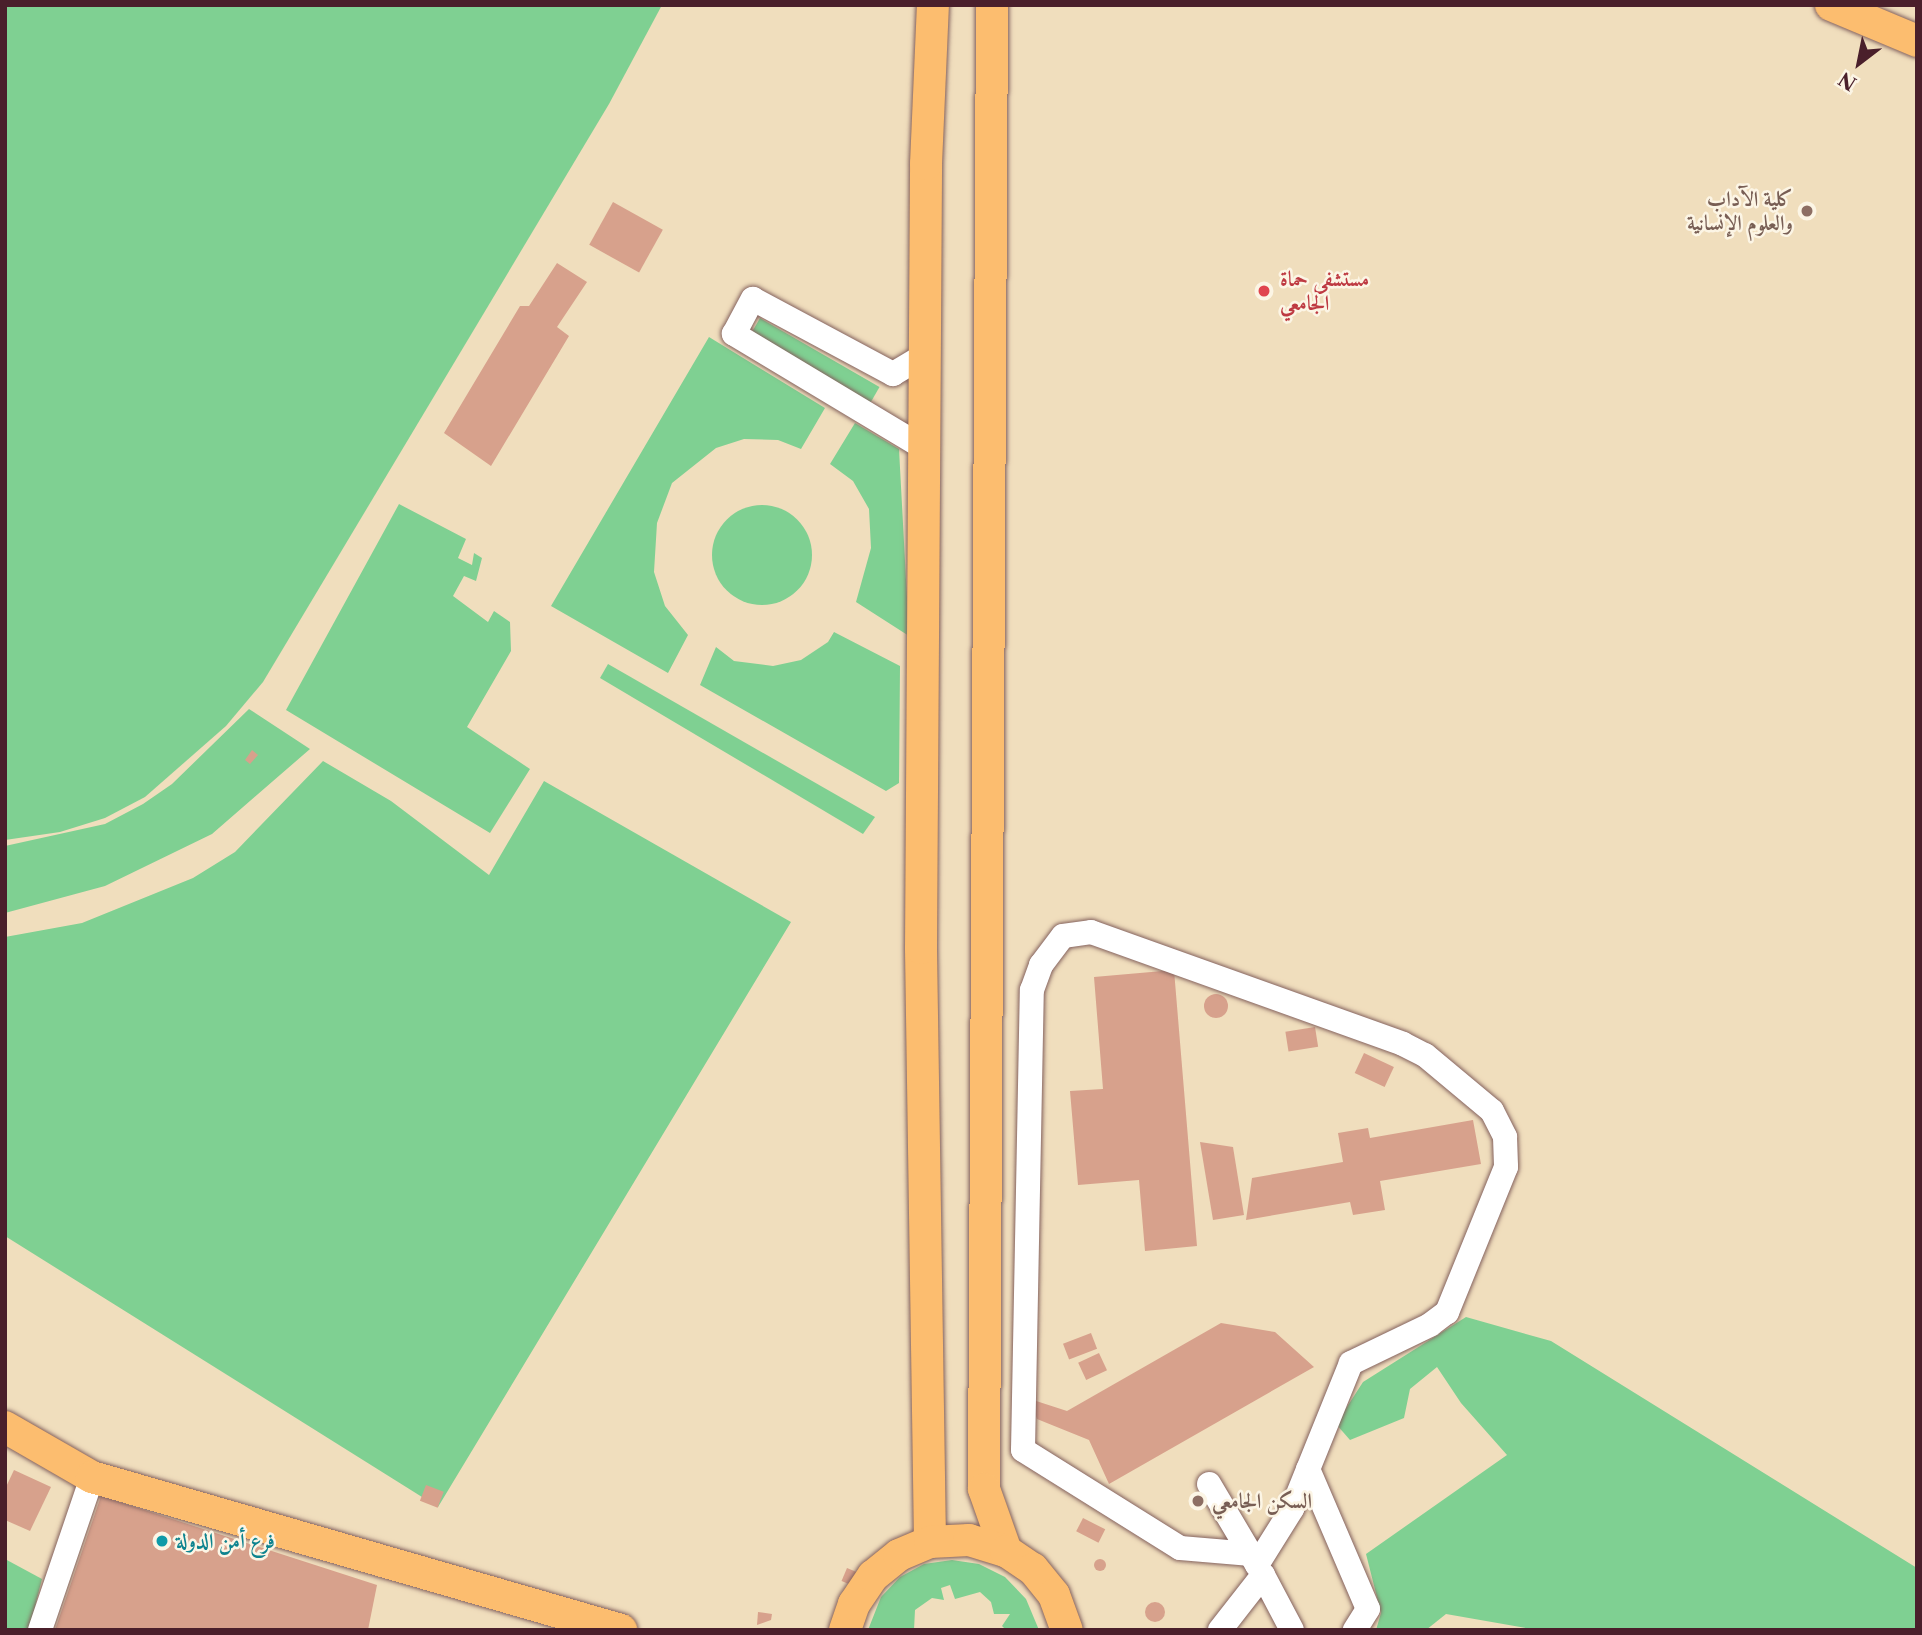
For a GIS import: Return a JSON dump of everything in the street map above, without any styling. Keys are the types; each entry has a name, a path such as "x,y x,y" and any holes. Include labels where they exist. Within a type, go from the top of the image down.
{"main road":[{"path":"930,1542 922,948 926,164 933,5"},
{"path":"992,5 984,1489 1006,1551"},
{"path":"1830,5 1917,41"},
{"path":"5,1427 92,1477 621,1630"},
{"path":"824,1630 850,1617 873,1576 890,1562 930,1542 969,1540 1006,1551 1040,1578 1054,1595 1069,1628"}],"street":[{"path":"924,448 734,334 753,299 893,374 925,355"},
{"path":"1220,1630 1292,1509 1351,1363 1430,1325 1447,1312 1506,1167 1505,1137 1492,1111 1425,1055 1403,1044 1091,932 1063,936 1041,965 1032,990 1023,1450 1180,1548 1257,1565"},
{"path":"1308,1469 1368,1609 1355,1630"},
{"path":"40,1630 92,1477"},
{"path":"1209,1484 1292,1630"}],"green space":[{"path":"5,5 662,5 609,104 263,682 226,726 145,797 105,818 60,832 5,840"},
{"path":"760,318 880,387 870,403 750,334"},
{"path":"709,337 825,408 801,449 778,440 744,439 716,448 672,483 657,523 654,572 665,606 688,635 668,673 551,606"},
{"path":"855,423 899,449 909,636 856,602 871,548 869,509 853,481 830,464"},
{"path":"399,504 466,539 458,558 472,565 474,553 482,558 476,581 464,576 453,596 488,622 494,611 510,622 511,651 467,727 530,769 490,833 286,710"},
{"path":"762,505 781,509 797,520 808,536 812,555 808,574 797,590 781,601 762,605 743,601 727,590 716,574 712,555 716,536 727,520 743,509"},
{"path":"834,632 900,666 899,783 886,791 700,685 716,647 734,661 773,666 801,660 828,642"},
{"path":"608,664 875,817 863,834 600,678"},
{"path":"249,709 310,749 212,834 105,886 5,913 5,846 105,824 143,804 172,784"},
{"path":"323,761 391,801 489,875 544,781 791,922 438,1507 5,1236 5,937 82,923 193,878 235,852"},
{"path":"1466,1317 1551,1341 1917,1568 1917,1630 1537,1630 1446,1614 1426,1630 1376,1630 1381,1613 1366,1554 1507,1455 1461,1403 1437,1367 1410,1389 1404,1418 1350,1440 1336,1424 1363,1382"},
{"path":"5,1559 42,1579 29,1630 5,1630"},
{"path":"952,1560 979,1564 1005,1577 1026,1599 1039,1630 1006,1630 1002,1626 1010,1614 994,1614 991,1602 980,1592 955,1599 950,1585 941,1588 944,1600 932,1598 915,1610 914,1630 868,1630 881,1597 900,1577 924,1564"}],"building":[{"path":"613,202 663,230 639,272 589,245"},
{"path":"557,263 587,282 557,327 569,336 491,466 444,433 520,306 529,306"},
{"path":"252,750 258,755 250,764 245,760"},
{"path":"1174,970 1197,1246 1145,1251 1139,1180 1078,1185 1070,1091 1103,1089 1094,977"},
{"path":"1216,994 1227,1001 1228,1006 1221,1017 1216,1018 1205,1011 1204,1006 1211,995"},
{"path":"1315,1027 1318,1047 1288,1051 1285,1032"},
{"path":"1364,1053 1394,1067 1385,1087 1355,1073"},
{"path":"1473,1120 1481,1164 1380,1181 1385,1210 1353,1215 1350,1202 1246,1220 1252,1178 1343,1162 1338,1133 1368,1128 1370,1138"},
{"path":"1200,1142 1233,1147 1244,1215 1213,1220"},
{"path":"1221,1323 1275,1332 1314,1367 1109,1484 1089,1440 1037,1419 1030,1399 1067,1411"},
{"path":"1091,1333 1097,1349 1069,1360 1063,1344"},
{"path":"1099,1353 1107,1370 1086,1380 1078,1363"},
{"path":"14,1470 51,1487 30,1531 5,1520 5,1489"},
{"path":"426,1485 444,1492 438,1508 420,1501"},
{"name":"فرع أمن الدولة","path":"101,1496 377,1585 368,1630 55,1630"},
{"path":"1083,1518 1105,1529 1098,1543 1076,1531"},
{"path":"1100,1559 1106,1565 1100,1571 1094,1565"},
{"path":"847,1568 859,1573 853,1586 842,1581"},
{"path":"1151,1602 1159,1602 1165,1612 1159,1622 1151,1622 1145,1616 1145,1608"},
{"path":"758,1612 772,1614 771,1620 757,1625"}],"place":[{"name":"كلية الآداب والعلوم الإنسانية","path":"1807,211"},
{"name":"مستشفى حماة الجامعي","path":"1264,291"},
{"name":"السكن الجامعي","path":"1198,1501"},
{"name":"فرع أمن الدولة","path":"162,1541"}]}
